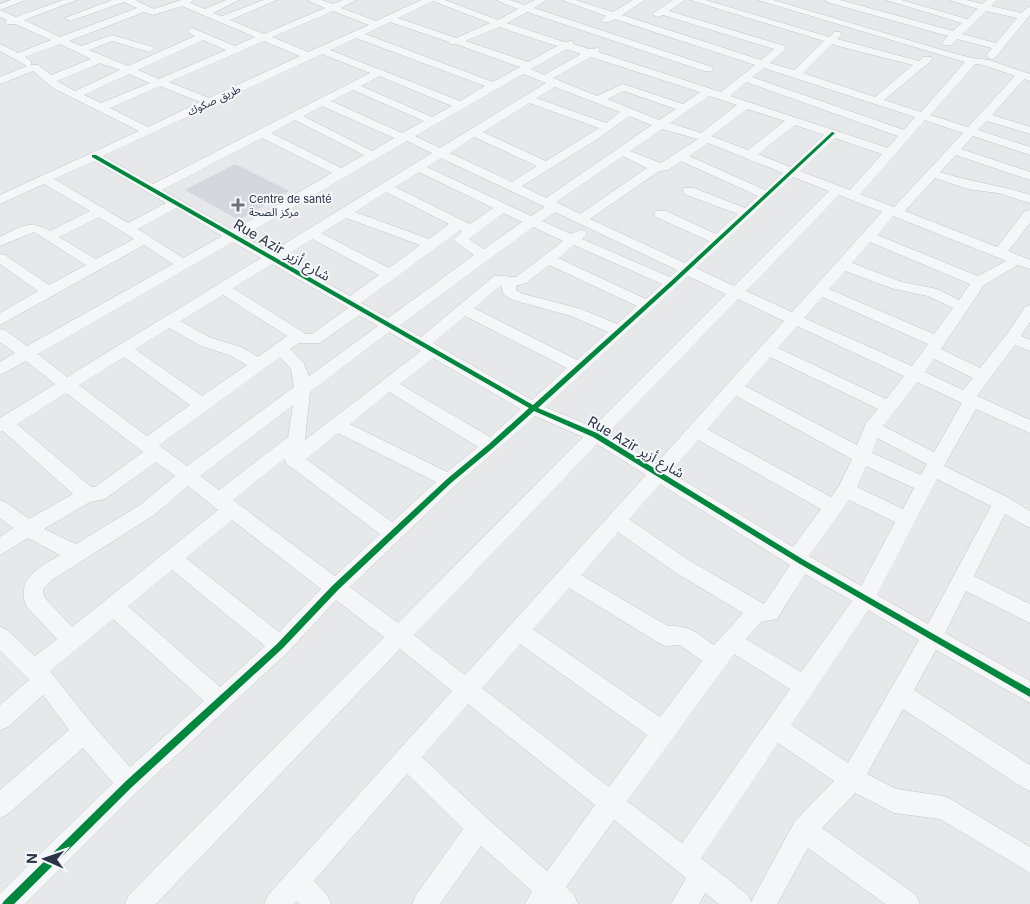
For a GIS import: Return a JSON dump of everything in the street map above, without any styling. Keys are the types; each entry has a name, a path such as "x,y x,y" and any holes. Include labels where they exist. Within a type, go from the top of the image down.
{"street":[{"path":"20,0 2,6 15,20 100,59 210,102"},
{"path":"0,25 72,0"},
{"path":"70,18 121,0"},
{"path":"127,0 158,12 186,1 206,12 254,29 265,37 308,56"},
{"path":"206,12 234,0"},
{"path":"114,64 190,30 272,0"},
{"path":"100,108 351,0"},
{"name":"طريق صكوك","path":"0,200 428,0"},
{"path":"437,0 497,24 662,78 709,91 891,153"},
{"path":"501,0 685,62 718,61 761,64 1030,151"},
{"path":"454,42 497,24 542,0"},
{"path":"567,0 640,25 718,61"},
{"path":"88,496 2,425 527,99 550,80 590,53 680,0"},
{"path":"696,0 830,40 920,64"},
{"path":"771,44 831,0 998,47"},
{"path":"795,75 830,40 882,0"},
{"path":"891,0 968,22"},
{"path":"891,37 940,0"},
{"path":"954,0 988,4 1027,13 1017,32 998,47 985,62"},
{"path":"301,9 315,1 376,24"},
{"path":"0,369 182,263 526,68 637,1"},
{"path":"731,31 770,1 938,52 972,61 985,62 1021,79 1030,88"},
{"path":"876,101 920,64 938,52 988,4"},
{"path":"48,8 92,28"},
{"path":"17,57 145,8"},
{"path":"661,11 779,46 781,49 723,96"},
{"path":"389,18 526,68 550,80 628,112 705,138 1023,262"},
{"path":"190,30 235,50"},
{"path":"356,34 494,86"},
{"path":"75,95 203,36"},
{"path":"81,50 112,38 149,49"},
{"path":"2,50 34,67 49,80 75,95 148,132"},
{"path":"322,50 460,105"},
{"path":"49,80 100,59"},
{"path":"688,85 718,61"},
{"path":"138,904 737,292 845,192 891,153 972,61"},
{"path":"662,78 685,62"},
{"path":"0,81 34,67"},
{"path":"152,190 379,72"},
{"path":"744,78 907,135"},
{"path":"277,904 566,576 660,474 868,236 934,174 984,116 1021,79"},
{"path":"353,86 432,121"},
{"path":"599,99 623,86 684,108"},
{"path":"72,640 34,601 33,586 45,574 147,510 187,476 484,255 532,222 621,151 709,91"},
{"path":"527,99 606,128"},
{"path":"749,155 809,101"},
{"path":"323,102 512,186 1030,427"},
{"path":"621,151 656,167 667,166 681,157 746,104"},
{"path":"512,186 606,128 628,112"},
{"path":"295,116 372,155"},
{"path":"984,116 1030,131"},
{"path":"473,132 546,166"},
{"path":"262,133 341,173"},
{"path":"6,904 130,784 280,646 335,588 449,481 578,368 833,134"},
{"path":"954,150 1030,176"},
{"name":"Rue Azir شارع أزير","path":"94,156 533,408 595,435 799,560 1030,693"},
{"path":"681,157 766,195"},
{"path":"418,167 532,222 672,283"},
{"path":"293,459 388,384 463,309 504,281 521,280 573,239 586,222 656,167"},
{"path":"934,174 968,185 1000,189 1030,199"},
{"path":"45,179 182,263"},
{"path":"385,187 466,226"},
{"path":"689,191 748,213"},
{"path":"128,229 176,203"},
{"path":"222,288 298,336 309,340 315,339 390,275 430,245 502,208"},
{"path":"50,236 100,211"},
{"path":"344,212 430,245"},
{"path":"662,214 718,240"},
{"path":"999,253 1030,214"},
{"path":"466,226 460,240 484,255"},
{"path":"0,242 29,228 36,228 96,265"},
{"path":"311,233 390,275"},
{"path":"868,236 979,282"},
{"path":"0,320 48,291 144,239"},
{"path":"0,258 48,291"},
{"path":"548,259 646,305"},
{"path":"617,521 680,565 757,612 762,614 770,613 799,560 846,490 862,456 872,428 915,374 979,282 1023,262"},
{"path":"472,264 504,281 510,292 518,297 576,312 618,331"},
{"path":"843,265 899,286 932,292 962,307"},
{"path":"820,291 935,346 983,376"},
{"path":"463,309 578,368"},
{"path":"684,904 693,868 776,728 865,598 969,399 1030,310"},
{"path":"168,321 206,342 235,351 258,364"},
{"path":"0,334 399,636 739,904"},
{"path":"0,547 27,529 88,496 99,494 202,405 298,336"},
{"path":"1012,338 1030,346"},
{"path":"124,349 202,405"},
{"path":"280,349 298,367 302,378 303,390 293,459"},
{"path":"768,349 888,407"},
{"path":"388,384 491,446"},
{"path":"734,388 862,456 931,472 1002,503 1030,520"},
{"path":"337,425 449,481"},
{"path":"872,428 931,472"},
{"path":"696,431 833,508"},
{"path":"0,719 72,640 114,608 172,558 225,505 296,440"},
{"path":"293,459 394,534"},
{"path":"846,490 906,519"},
{"path":"763,904 804,830 852,779 932,637 1002,503"},
{"path":"0,508 27,529 77,554"},
{"path":"172,558 280,646"},
{"path":"566,576 666,636 683,635 716,659"},
{"path":"962,579 1030,614"},
{"path":"114,608 220,701"},
{"path":"407,758 551,899 612,804 662,733 716,659 757,612"},
{"path":"519,631 662,733"},
{"path":"732,642 804,686"},
{"path":"3,646 40,675 84,732 130,784"},
{"path":"900,694 1030,779"},
{"path":"776,728 852,779 894,801 944,808 1030,862"},
{"path":"0,806 84,732"},
{"path":"425,904 479,828"},
{"path":"804,830 906,904"},
{"path":"296,882 318,904"}],"shaded area":[{"name":"Centre de santé مركز الصحة","path":"235,164 289,191 239,220 185,190"}],"cycle path":[{"path":"7,904 129,784 280,646 335,588 449,481 491,446 672,283 833,133"},
{"path":"94,156 533,408 595,435 802,562 1030,693"}],"place":[{"name":"Centre de santé مركز الصحة","path":"238,205"}]}
